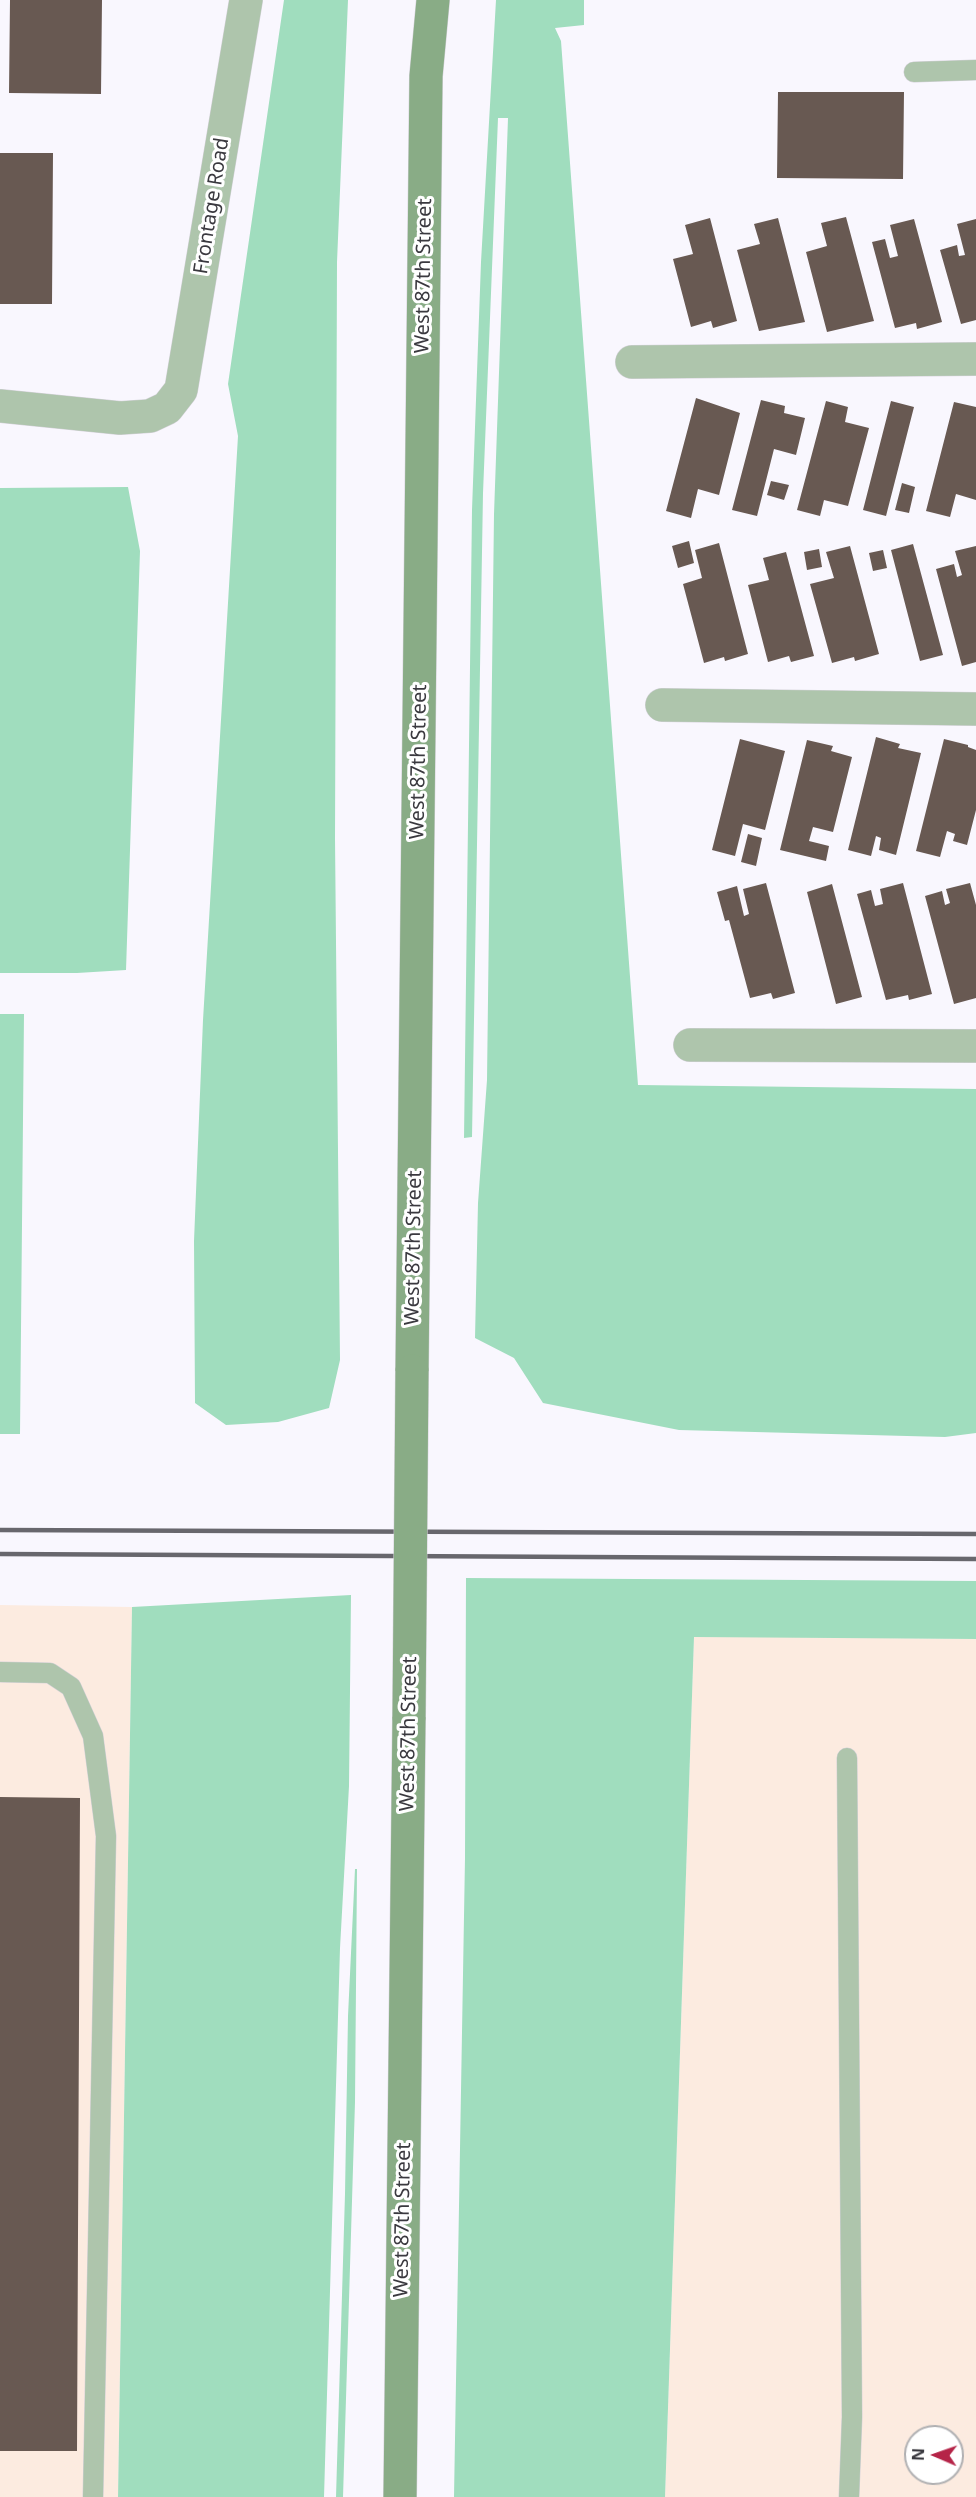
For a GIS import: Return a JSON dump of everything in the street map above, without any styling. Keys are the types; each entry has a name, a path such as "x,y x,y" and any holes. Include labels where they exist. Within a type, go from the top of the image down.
{"main road":[{"name":"West 87th Street","path":"400,2497 426,76 433,0"}],"street":[{"name":"Frontage Road","path":"0,406 120,417 150,416 167,408 181,390 246,0"},
{"path":"632,362 976,359"},
{"path":"662,705 976,709"},
{"path":"690,1044 976,1046"}],"lane":[{"path":"914,72 976,70"},
{"path":"0,1672 50,1673 71,1687 93,1736 106,1836 93,2497"},
{"path":"848,1758 852,2417 849,2497"}],"shaded area":[{"path":"0,1605 132,1607 118,2497 0,2497"},
{"path":"694,1636 976,1639 976,2497 665,2497"}],"green space":[{"path":"284,0 348,0 337,262 335,838 340,1360 329,1408 278,1422 226,1425 195,1403 194,1241 203,1020 238,436 228,384"},
{"path":"496,0 584,0 584,25 555,28 561,41 638,1085 976,1089 976,1433 945,1437 679,1430 543,1403 514,1358 475,1338 478,1203 487,1080 494,514 508,118 498,118 483,493 472,1137 464,1138 472,510 481,262"},
{"path":"128,487 140,551 126,970 77,973 0,973 0,488"},
{"path":"0,1014 24,1014 20,1434 0,1434"},
{"path":"466,1578 976,1581 976,1639 694,1637 665,2497 454,2497 465,1858"},
{"path":"351,1595 349,1786 340,1948 324,2497 118,2497 132,1607"},
{"path":"355,1869 357,1869 355,2102 343,2497 336,2497 348,2016"}],"building":[{"path":"10,0 102,0 101,94 9,93"},
{"path":"778,92 904,92 903,179 777,178"},
{"path":"0,153 53,153 52,304 0,304"},
{"path":"846,217 874,321 827,332 806,252 827,246 821,223"},
{"path":"710,218 737,321 713,328 711,321 691,327 673,259 693,254 685,225"},
{"path":"778,218 805,322 759,331 737,250 760,244 754,224"},
{"path":"914,219 942,322 917,329 916,323 895,328 872,242 885,239 890,258 898,256 890,225"},
{"path":"976,219 976,320 961,324 940,250 957,245 959,256 965,255 957,224"},
{"path":"696,398 740,413 719,495 698,489 691,518 666,511"},
{"path":"761,400 785,406 784,413 805,418 796,455 774,449 757,516 732,510"},
{"path":"826,401 848,407 845,422 869,428 848,506 824,500 820,516 797,510"},
{"path":"891,401 914,407 886,516 863,510"},
{"path":"954,402 976,407 976,500 956,494 950,517 926,511"},
{"path":"771,481 789,485 784,500 767,495"},
{"path":"902,483 915,487 909,513 895,510"},
{"path":"689,541 694,563 678,568 672,546"},
{"path":"719,543 748,654 725,661 724,657 704,663 683,584 702,578 695,550"},
{"path":"913,544 943,655 920,661 891,550"},
{"path":"850,546 879,654 855,661 854,657 832,663 810,584 834,578 826,552"},
{"path":"976,546 976,662 962,666 936,569 954,564 957,577 962,575 955,551"},
{"path":"819,549 822,567 807,570 804,552"},
{"path":"883,550 887,568 873,571 869,553"},
{"path":"786,552 814,656 791,662 789,656 768,662 748,585 769,580 763,558"},
{"path":"876,737 900,744 898,748 921,753 896,855 879,850 881,838 876,836 871,856 848,850"},
{"path":"740,739 785,751 765,830 743,824 735,856 712,850"},
{"path":"944,739 968,745 976,750 976,810 967,845 953,841 955,834 947,831 940,857 916,851"},
{"path":"807,740 833,746 831,751 852,757 833,832 813,827 809,841 829,846 826,861 780,850"},
{"path":"748,834 762,838 756,866 741,862"},
{"path":"766,883 795,993 773,999 771,993 750,998 729,920 725,921 717,892 737,886 744,916 749,914 743,889"},
{"path":"903,883 932,994 909,1000 908,995 886,1000 857,894 871,890 875,906 883,904 880,889"},
{"path":"970,883 976,905 976,998 954,1004 925,896 942,891 945,905 950,903 946,889"},
{"path":"832,884 862,997 836,1004 807,892"},
{"path":"0,1797 80,1798 77,2451 0,2451"}],"railway":[{"path":"0,1530 976,1534"},
{"path":"0,1554 976,1559"}]}
